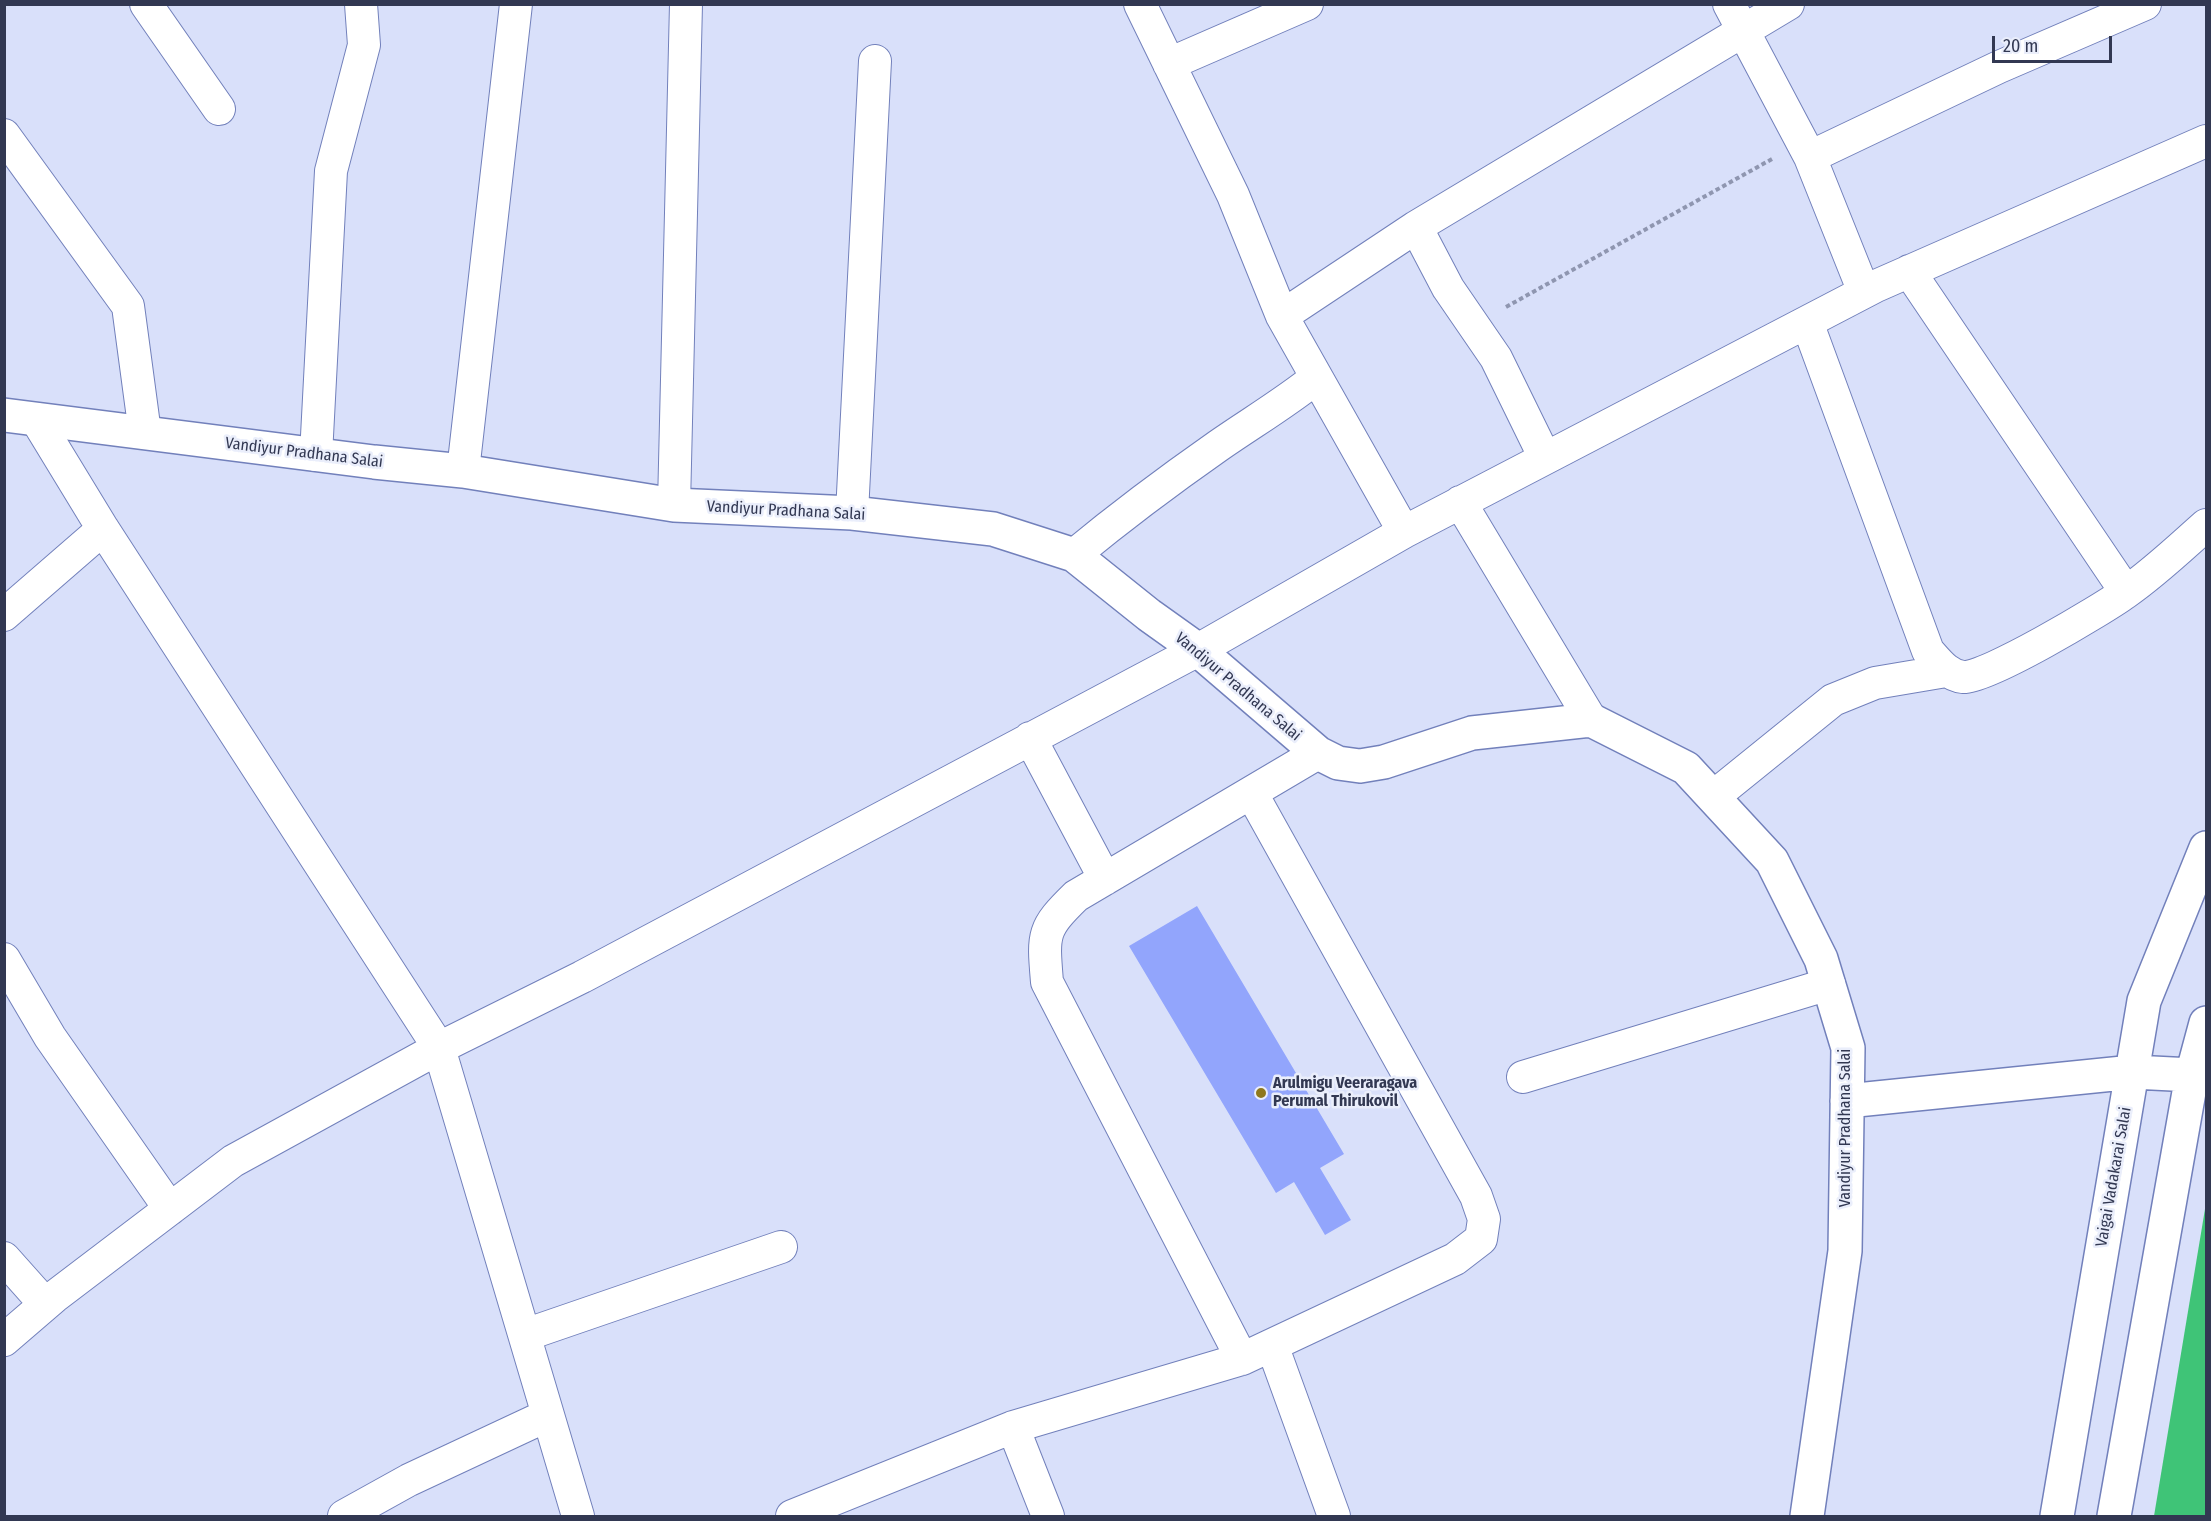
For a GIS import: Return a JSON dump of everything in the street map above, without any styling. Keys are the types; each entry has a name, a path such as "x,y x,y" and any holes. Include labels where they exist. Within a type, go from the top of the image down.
{"street":[{"path":"146,4 219,109"},
{"path":"316,455 331,171 364,45 362,4"},
{"path":"463,471 516,4"},
{"path":"674,505 686,4"},
{"path":"1140,4 1233,195 1282,316 1404,532"},
{"path":"1169,64 1306,4"},
{"path":"1729,4 1807,150 1864,292"},
{"path":"1282,316 1416,227 1745,33 1788,4"},
{"path":"1807,150 2145,4"},
{"path":"852,513 875,61"},
{"path":"4,135 128,306 146,433"},
{"path":"4,1340 45,1304 233,1161 439,1048 582,977 1198,650 1460,502 1864,292 2206,141"},
{"path":"1416,227 1449,288 1496,358 1545,458"},
{"path":"1909,271 2126,592"},
{"path":"1807,322 1928,651 1946,671 1965,678 1984,672 2088,617 2126,592 2206,525"},
{"path":"1074,555 1127,512 1284,404 1316,378"},
{"name":"Vandiyur Pradhana Salai","path":"4,415 316,455 463,471 674,505 852,513 993,529 1074,555 1149,615 1198,650 1318,753 1338,763 1360,766 1384,762 1472,733 1591,720 1686,768 1772,861 1821,958 1848,1048 1845,1251 1807,1516"},
{"path":"36,419 103,529 439,1048 578,1516"},
{"path":"1460,502 1591,720"},
{"path":"4,615 103,529"},
{"path":"1713,797 1833,700 1875,683 1946,671"},
{"path":"1030,738 1105,879"},
{"path":"1242,1359 1047,982 1044,947 1051,921 1076,896 1318,753"},
{"path":"792,1516 837,1508 1013,1427 1242,1359 1455,1259 1481,1239 1484,1219 1476,1196 1252,794"},
{"name":"Vaigai Vadakarai Salai","path":"2057,1516 2144,1001 2206,848"},
{"path":"4,959 50,1037 170,1209"},
{"path":"1523,1077 1829,984"},
{"path":"2114,1516 2192,1075 2206,1023"},
{"path":"1848,1101 2133,1072 2192,1075"},
{"path":"525,1335 781,1247"},
{"path":"4,1257 45,1304"},
{"path":"1272,1345 1334,1516"},
{"path":"345,1516 410,1480 548,1415"},
{"path":"1013,1427 1048,1516"}],"path":[{"path":"1473,325 1807,150"}],"shaded area":[{"path":"2206,1203 2206,1516 2154,1516"}],"building":[{"path":"1197,906 1344,1154 1320,1168 1351,1220 1325,1235 1294,1182 1276,1193 1129,946"}],"place":[{"name":"Arulmigu Veeraragava Perumal Thirukovil","path":"1261,1093"}]}
